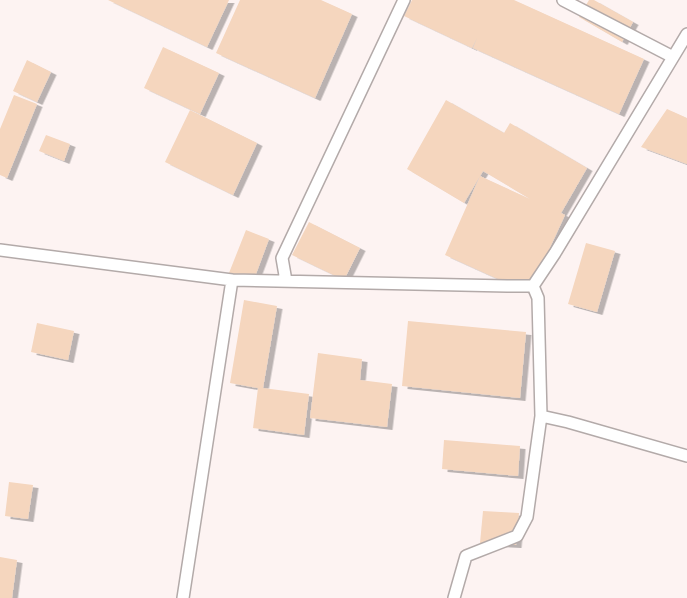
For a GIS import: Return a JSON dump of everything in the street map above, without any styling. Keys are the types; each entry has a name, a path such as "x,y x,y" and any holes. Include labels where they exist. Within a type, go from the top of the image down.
{"street":[{"path":"286,281 282,258 404,0"},
{"path":"563,0 673,57"},
{"path":"533,286 556,253 687,34"},
{"path":"0,250 232,280 533,286"},
{"path":"183,598 232,280"},
{"path":"454,598 466,556 517,536 527,518 541,416 538,298 533,286"},
{"path":"541,416 687,456"}],"building":[{"path":"108,0 229,0 207,47"},
{"path":"240,0 321,0 352,14 315,98 216,53"},
{"path":"412,0 514,0 644,59 619,114 473,48 477,38 472,48 404,16"},
{"path":"589,0 594,0 633,22 622,42 579,17"},
{"path":"163,47 219,73 200,114 144,88"},
{"path":"27,60 51,72 37,102 13,91"},
{"path":"14,95 37,104 7,178 0,175 0,129"},
{"path":"446,100 504,133 510,123 587,168 561,213 565,215 529,293 445,255 480,176 464,203 407,169","holes":["483,171 530,199 480,176"]},
{"path":"667,109 687,118 687,164 641,147"},
{"path":"190,110 257,143 233,195 165,162"},
{"path":"46,135 70,144 64,161 39,151"},
{"path":"309,222 360,248 344,280 292,255"},
{"path":"246,230 269,239 253,282 229,273"},
{"path":"586,243 615,251 597,312 568,304"},
{"path":"244,300 277,306 263,388 309,394 304,435 253,428 258,388 230,383"},
{"path":"408,321 526,332 520,398 402,386"},
{"path":"37,323 74,331 68,360 31,352"},
{"path":"318,353 362,359 360,380 392,384 387,427 310,418"},
{"path":"444,440 520,446 518,476 442,469"},
{"path":"9,482 33,485 28,519 5,516"},
{"path":"483,511 519,513 516,545 480,543"},
{"path":"0,557 17,560 12,598 0,598"}]}
